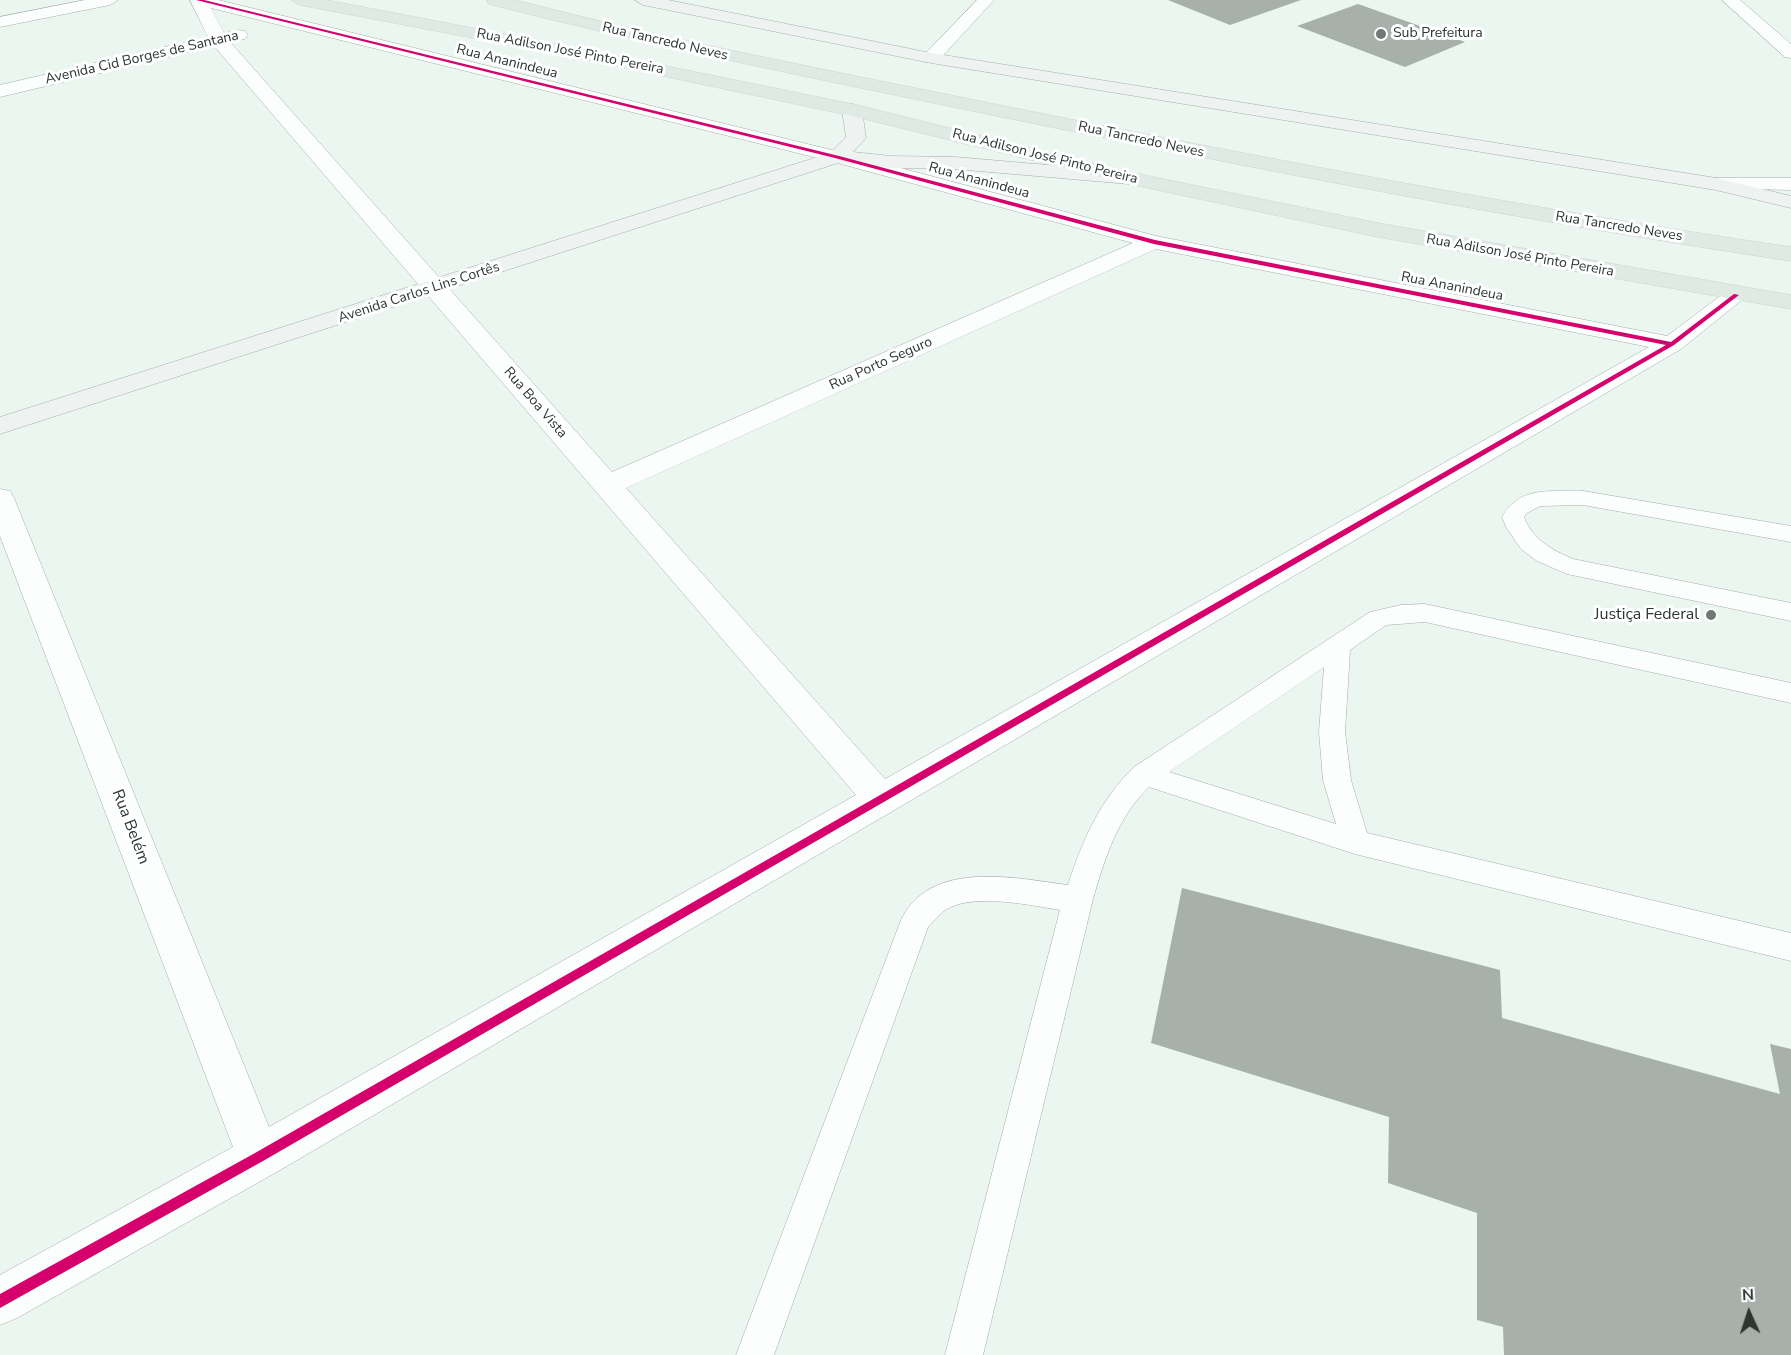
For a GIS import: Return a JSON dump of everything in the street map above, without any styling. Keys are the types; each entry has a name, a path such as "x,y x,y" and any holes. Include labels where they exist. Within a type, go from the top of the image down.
{"main road":[{"name":"Rua Adilson José Pinto Pereira","path":"305,0 588,55 852,110 1129,178 1378,231 1736,295 1791,302"},
{"name":"Rua Tancredo Neves","path":"495,0 702,51 1290,170 1651,234 1791,254"}],"street":[{"path":"0,22 110,0"},
{"name":"Rua Ananindeua","path":"199,0 837,157 1154,242 1672,344"},
{"name":"Rua Boa Vista","path":"199,0 219,41 880,798"},
{"path":"643,0 931,58 1716,184 1791,202"},
{"path":"931,58 986,0"},
{"path":"1730,0 1791,53"},
{"name":"Avenida Cid Borges de Santana","path":"0,92 219,41 284,21"},
{"path":"837,157 856,138 852,110"},
{"name":"Avenida Carlos Lins Cortês","path":"0,426 837,157 891,162 955,163 1129,178"},
{"path":"1716,184 1791,184"},
{"name":"Rua Porto Seguro","path":"607,485 1154,242"},
{"path":"0,1301 259,1157 1672,344 1736,295"},
{"name":"Rua Belém","path":"0,498 259,1157"}],"lane":[{"path":"1791,534 1582,498 1536,499 1518,508 1513,517 1516,529 1528,544 1554,561 1575,568 1791,612"},
{"path":"964,1355 1078,899 1093,852 1110,814 1128,789 1144,775 1379,618 1401,614 1425,613 1791,693"},
{"path":"1338,644 1332,732 1337,780 1355,842"},
{"path":"1144,775 1355,842 1791,947"},
{"path":"755,1355 916,920 933,902 959,892 997,891 1078,899"}],"building":[{"path":"1168,0 1301,0 1230,25"},
{"name":"Sub Prefeitura","path":"1358,4 1465,42 1405,67 1297,26"},
{"path":"1182,888 1500,970 1502,1018 1780,1094 1770,1044 1791,1049 1791,1355 1504,1355 1503,1327 1477,1320 1477,1213 1388,1183 1389,1117 1151,1043"}],"cycle path":[{"path":"198,0 837,157 1154,242 1672,344"},
{"path":"0,1301 259,1157 1672,344 1736,295"}],"place":[{"name":"Sub Prefeitura","path":"1381,34"},
{"name":"Justiça Federal","path":"1711,615"}]}
